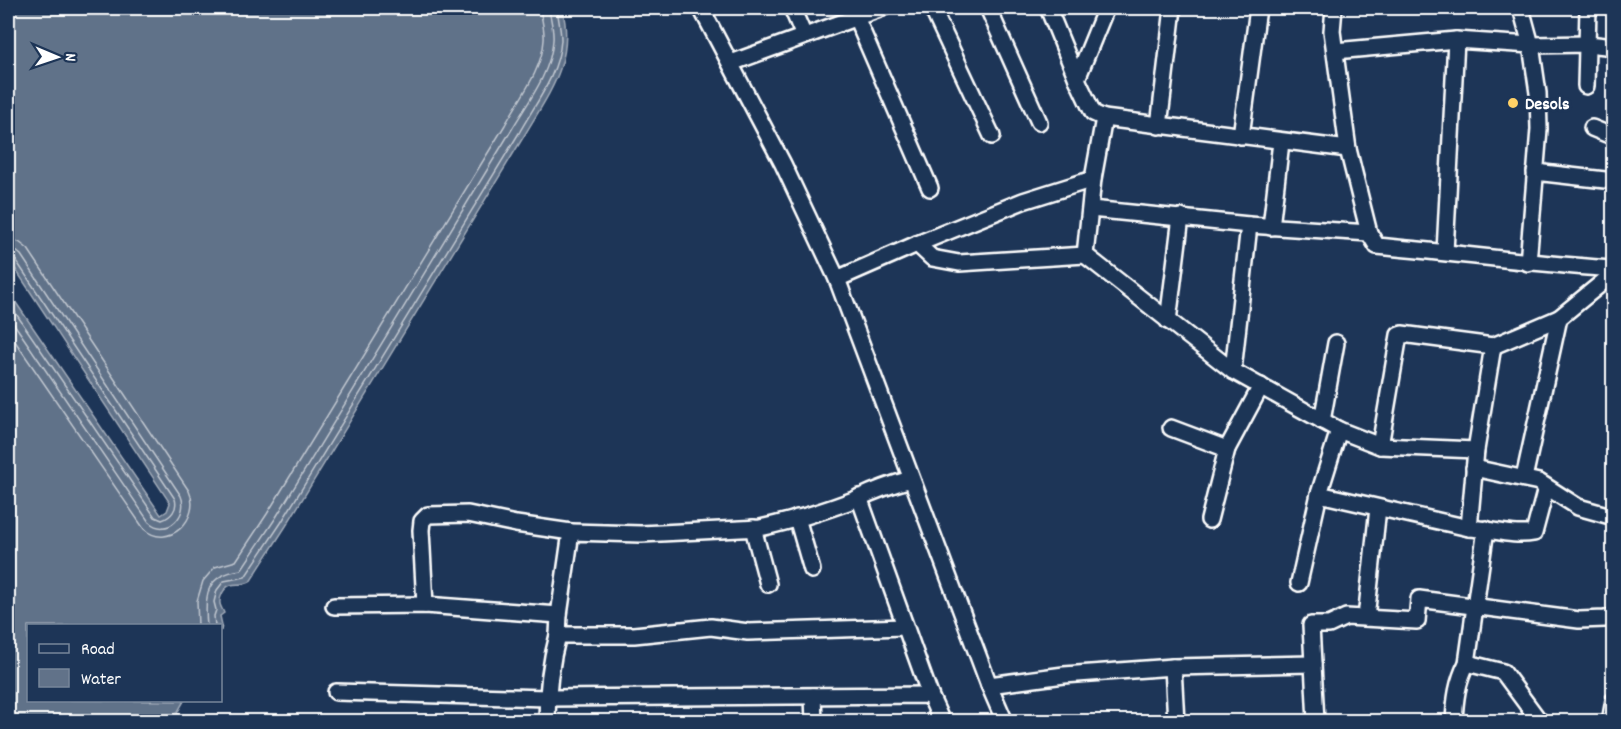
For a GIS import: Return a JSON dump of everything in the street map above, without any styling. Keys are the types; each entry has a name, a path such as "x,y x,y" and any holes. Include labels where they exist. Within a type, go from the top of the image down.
{"street":[{"path":"700,8 783,164 837,279 989,685 1005,722"},
{"path":"792,8 804,36"},
{"path":"731,63 804,36 854,12 882,8"},
{"path":"932,8 992,136"},
{"path":"988,8 1039,122"},
{"path":"1048,8 1093,113 1104,118 1159,126 1348,149"},
{"path":"1077,79 1106,8"},
{"path":"1159,126 1173,8"},
{"path":"1241,136 1258,8"},
{"path":"1334,8 1332,31 1348,149 1369,233 1377,246 1614,271"},
{"path":"1521,8 1531,45 1538,93 1539,129 1528,263"},
{"path":"1586,86 1588,8"},
{"path":"854,12 930,188"},
{"path":"1335,51 1456,40 1531,45 1588,44 1614,47"},
{"path":"1445,252 1456,40"},
{"path":"1085,255 1093,179 1104,118"},
{"path":"1592,128 1614,138"},
{"path":"1270,227 1281,142"},
{"path":"1535,172 1614,181"},
{"path":"837,279 1023,201 1093,179"},
{"path":"1091,209 1270,227 1369,233"},
{"path":"1168,321 1181,218"},
{"path":"1233,371 1249,225"},
{"path":"917,244 932,258 959,263 1085,255 1233,371 1339,430 1380,446 1476,450"},
{"path":"1380,446 1399,335 1493,346 1559,318 1614,271"},
{"path":"1524,478 1559,318"},
{"path":"1322,421 1336,343"},
{"path":"1469,528 1476,450 1493,346"},
{"path":"1209,520 1227,449 1261,386"},
{"path":"1171,428 1227,449"},
{"path":"1299,584 1319,494 1339,430"},
{"path":"1474,468 1539,482 1578,507 1614,517"},
{"path":"425,605 421,530 422,521 428,515 468,514 571,532 641,534 753,528 777,524 911,479"},
{"path":"1319,494 1469,528 1523,535 1534,533 1546,488"},
{"path":"863,495 905,627 942,722"},
{"path":"1366,618 1378,508"},
{"path":"796,518 812,570"},
{"path":"753,528 768,584"},
{"path":"1454,722 1455,696 1460,676 1467,663 1486,529"},
{"path":"547,722 547,698 553,653 558,635 571,532"},
{"path":"1316,722 1311,625 1329,625 1346,617 1417,621 1419,599 1579,620 1605,619 1614,616"},
{"path":"334,606 425,605 559,615"},
{"path":"558,635 634,635 711,627 748,632 905,627"},
{"path":"1467,663 1503,672 1540,722"},
{"path":"989,685 1064,675 1173,668 1313,664"},
{"path":"1173,668 1176,722"},
{"path":"336,692 547,698 930,695"},
{"path":"813,696 814,722"},
{"path":"1610,722 1614,700"}],"water":[{"path":"8,8 562,8 565,27 563,60 551,90 250,582 231,585 222,593 220,604 224,613 220,616 222,624 27,624 27,702 183,702 177,713 186,719 185,721 8,721 8,291 161,515 167,511 170,503 8,258"}],"place":[{"name":"Desols","path":"1513,103"}]}
